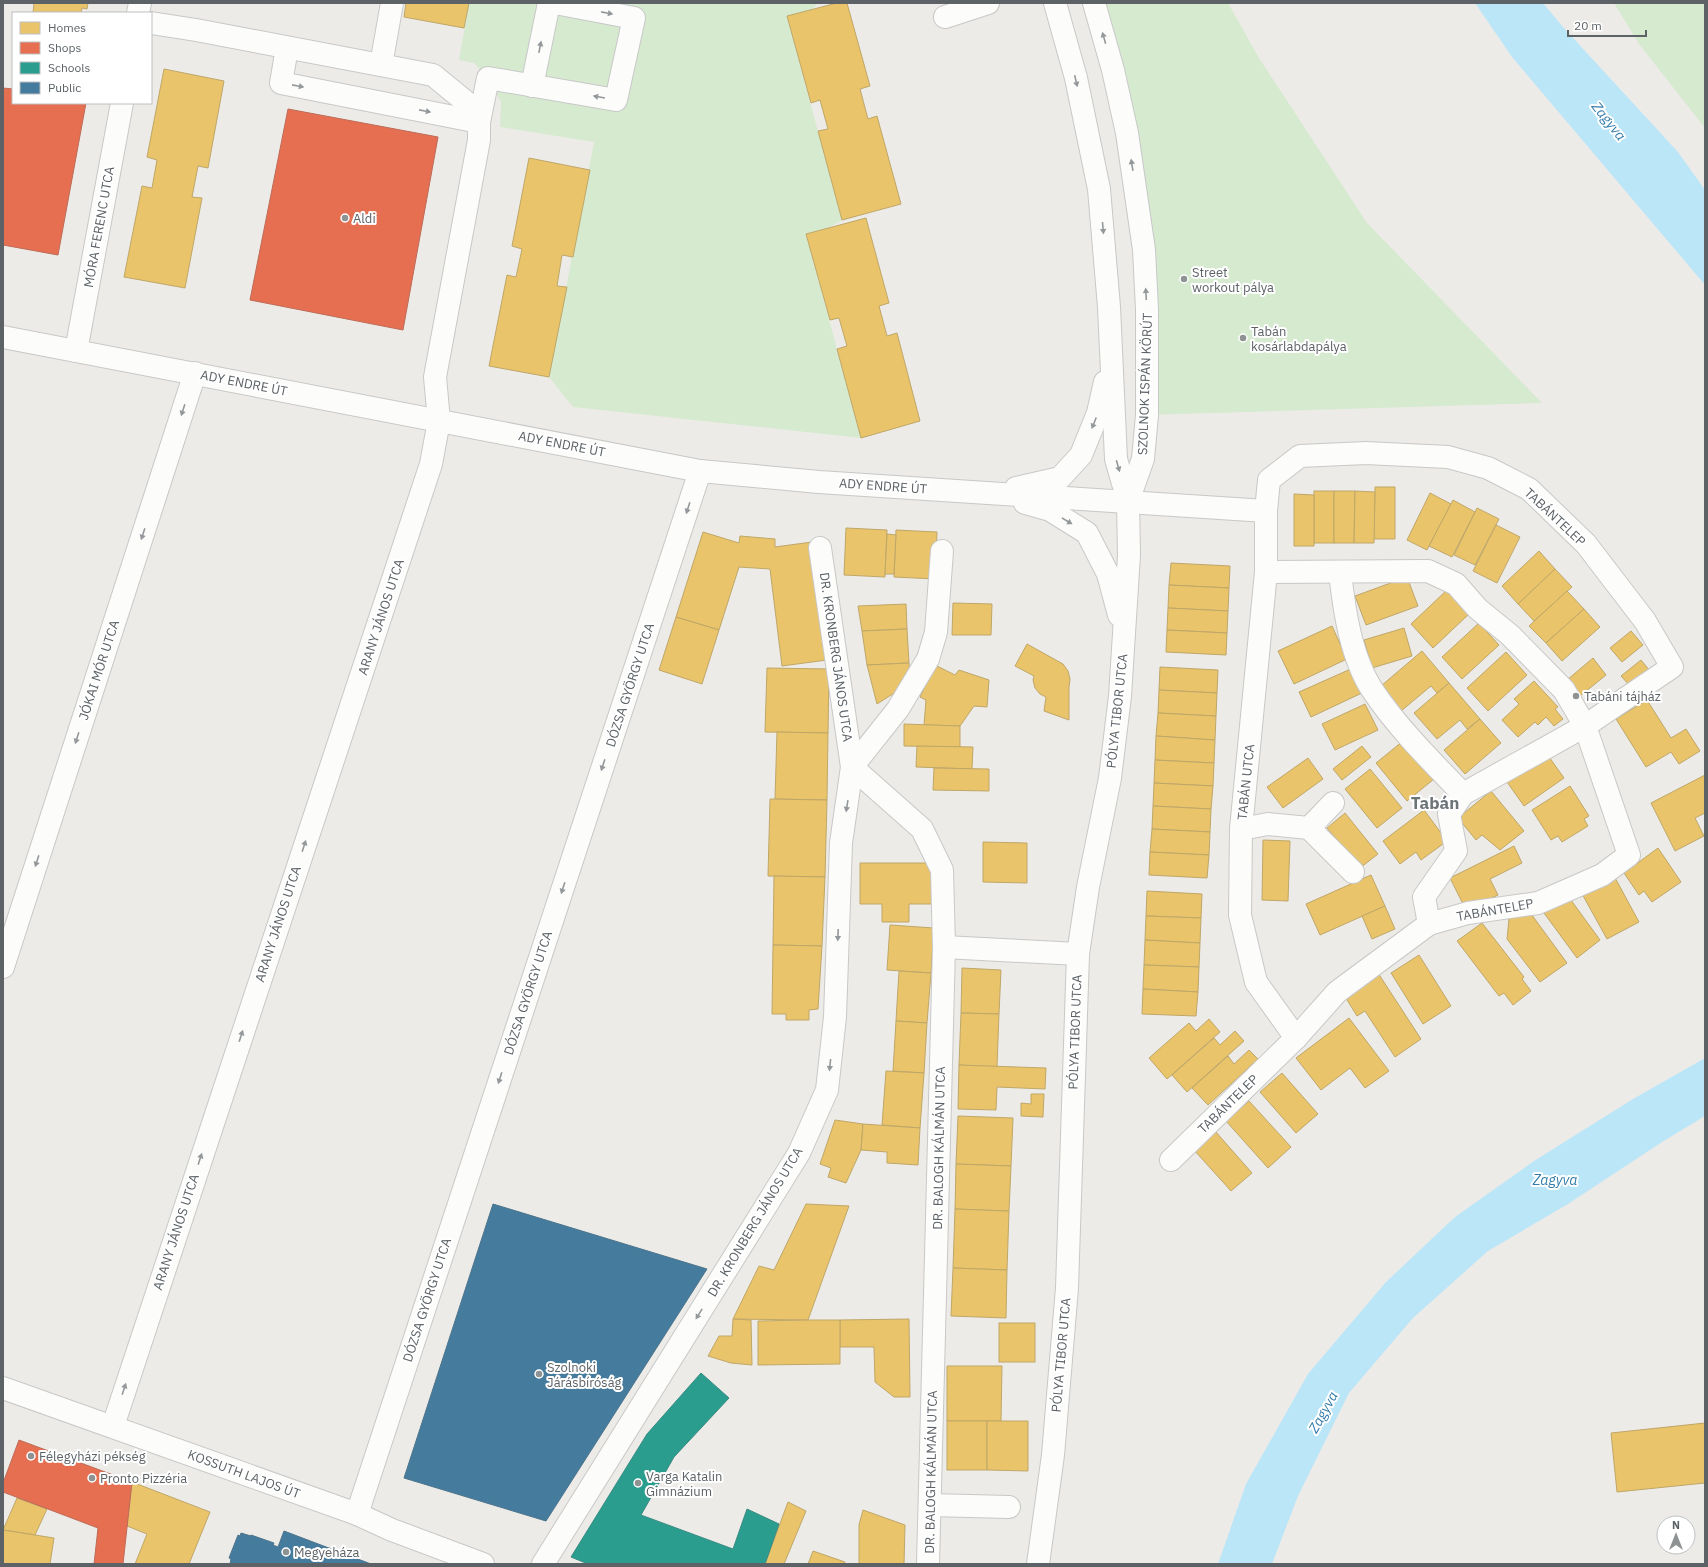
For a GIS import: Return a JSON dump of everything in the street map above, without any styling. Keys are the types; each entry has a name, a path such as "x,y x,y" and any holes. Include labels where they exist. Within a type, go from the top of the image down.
{"street":[{"path":"381,65 392,3"},
{"path":"549,3 532,86 616,100 634,18 555,3"},
{"path":"945,17 988,3"},
{"name":"SZOLNOK ISPÁN KÖRÚT","path":"1055,3 1076,78 1099,189 1109,307 1110,358 1116,459 1128,501"},
{"name":"SZOLNOK ISPÁN KÖRÚT","path":"1094,3 1113,70 1125,126 1144,250 1147,309 1147,415 1143,459 1128,501"},
{"path":"152,23 196,30 433,75 466,102 479,122"},
{"path":"287,48 280,82 479,122"},
{"name":"ARANY JÁNOS UTCA","path":"113,1426 431,464 439,421 435,377 479,140 479,122 488,78 532,86"},
{"name":"MÓRA FERENC UTCA","path":"76,351 122,104"},
{"name":"ADY ENDRE ÚT","path":"3,337 700,471 819,482 1266,511"},
{"path":"992,493 1060,478 1081,456 1098,413 1110,358"},
{"name":"JÓKAI MÓR UTCA","path":"3,967 195,373"},
{"name":"TABÁNTELEP","path":"1266,511 1269,480 1300,456 1366,453 1448,457 1488,468 1529,489 1586,544 1645,622 1672,667 1585,726 1463,794 1449,814 1456,851 1424,897 1429,924"},
{"name":"DÓZSA GYÖRGY UTCA","path":"357,1514 700,471"},
{"path":"992,493 1050,510 1086,533 1108,574 1124,631"},
{"name":"PÓLYA TIBOR UTCA","path":"1038,1564 1053,1455 1067,1288 1078,954 1088,887 1110,778 1120,696 1129,555 1128,501"},
{"name":"TABÁN UTCA","path":"1266,511 1266,572 1241,829 1240,915 1256,982 1296,1038"},
{"name":"DR. KRONBERG JÁNOS UTCA","path":"543,1564 799,1153 827,1090 835,1017 841,843 852,767 820,548"},
{"name":"DR. KRONBERG JÁNOS UTCA","path":"852,767 898,709 928,659 936,632 942,551"},
{"name":"TABÁNTELEP","path":"1171,1160 1296,1038 1337,992 1429,924 1468,913 1538,902 1602,875 1629,855 1585,726 1564,690 1510,635 1478,609 1456,584 1428,571 1266,572"},
{"path":"1340,572 1344,612 1359,661 1373,690 1401,726 1440,771 1463,794"},
{"name":"DR. BALOGH KÁLMÁN UTCA","path":"852,767 922,829 942,870 944,947 928,1564"},
{"path":"1309,828 1333,803"},
{"path":"1241,829 1268,824 1309,828 1353,872"},
{"path":"944,947 1078,954"},
{"name":"KOSSUTH LAJOS ÚT","path":"3,1389 113,1426 357,1514 447,1557 483,1564"},
{"path":"930,1506 1009,1507"}],"green space":[{"path":"469,3 818,3 813,9 787,17 842,220 828,228 806,234 861,438 573,407 549,377 594,142 500,127 501,102 488,78 474,63 459,60"},
{"path":"1094,3 1228,3 1259,58 1367,223 1542,403 1147,415 1147,309"},
{"path":"1614,3 1705,3 1705,128 1639,44"}],"water":[{"name":"Zagyva","path":"1475,3 1543,3 1563,27 1678,152 1705,190 1705,285 1512,57"},
{"name":"Zagyva","path":"1705,1058 1705,1116 1662,1142 1568,1204 1488,1251 1413,1318 1349,1393 1298,1496 1272,1564 1218,1564 1246,1484 1308,1374 1385,1283 1455,1217 1534,1161 1633,1099"}],"building: Homes":[{"path":"34,3 88,3 87,9 82,8 81,12 33,12"},
{"path":"406,3 469,3 464,28 404,17"},
{"path":"837,3 847,3 870,86 860,89 868,119 877,116 901,204 842,220 818,131 828,129 820,100 811,103 787,16"},
{"path":"164,69 224,81 208,168 198,166 192,197 202,198 185,288 124,277 142,186 152,188 157,160 147,157"},
{"path":"529,158 590,170 573,257 562,255 557,286 567,287 549,377 489,366 507,275 516,277 522,249 512,246"},
{"path":"866,218 889,303 879,306 887,336 897,333 920,421 861,438 837,349 847,346 839,318 830,320 806,234"},
{"path":"1375,487 1395,487 1395,539 1374,539"},
{"path":"1314,491 1334,491 1334,543 1314,543"},
{"path":"1334,491 1355,491 1354,543 1334,543"},
{"path":"1355,491 1375,492 1374,543 1354,543"},
{"path":"1430,493 1451,504 1427,550 1407,540"},
{"path":"1294,494 1314,495 1314,546 1294,546"},
{"path":"1453,500 1475,512 1452,557 1429,546"},
{"path":"1477,508 1499,519 1475,565 1454,555"},
{"path":"1496,525 1520,537 1497,583 1473,571"},
{"path":"846,528 887,530 885,577 844,575"},
{"path":"896,530 937,532 935,579 894,577"},
{"path":"703,532 739,543 740,536 775,539 775,547 812,542 827,660 782,666 770,569 739,567 719,630 676,617"},
{"path":"887,534 896,535 894,574 885,574"},
{"path":"1539,551 1555,569 1518,604 1502,586"},
{"path":"1171,563 1230,566 1229,588 1169,585"},
{"path":"1555,569 1572,587 1534,621 1518,604"},
{"path":"1407,577 1418,606 1366,625 1355,596"},
{"path":"1169,585 1229,588 1228,611 1168,608"},
{"path":"1447,590 1469,614 1433,648 1411,624"},
{"path":"1567,591 1584,609 1546,643 1529,626"},
{"path":"953,603 992,604 991,635 952,635"},
{"path":"906,604 907,629 862,631 858,606"},
{"path":"1168,608 1228,611 1227,633 1167,630"},
{"path":"1584,609 1600,627 1562,661 1546,643"},
{"path":"676,617 719,630 702,684 659,670"},
{"path":"1479,623 1499,645 1462,679 1442,657"},
{"path":"1332,626 1347,659 1294,684 1278,651"},
{"path":"1404,628 1412,656 1372,668 1364,640"},
{"path":"907,629 909,663 867,665 862,631"},
{"path":"1167,630 1227,633 1226,655 1166,652"},
{"path":"1631,631 1643,645 1622,662 1610,648"},
{"path":"1027,644 1063,664 1068,671 1070,679 1069,720 1044,711 1046,697 1040,694 1035,688 1033,680 1034,676 1015,666"},
{"path":"1422,651 1449,683 1437,693 1431,686 1401,711 1381,686"},
{"path":"1506,652 1527,675 1488,711 1467,688"},
{"path":"1593,658 1606,675 1580,696 1567,680"},
{"path":"1641,660 1650,671 1631,687 1621,676"},
{"path":"909,663 910,683 877,704 867,665"},
{"path":"935,665 955,675 959,670 989,680 987,707 974,706 960,726 924,725 926,700 920,697"},
{"path":"1160,667 1218,670 1217,693 1159,690"},
{"path":"767,668 829,669 828,733 765,732"},
{"path":"1353,668 1364,692 1311,717 1299,692"},
{"path":"1534,681 1558,707 1555,709 1563,719 1554,726 1546,717 1538,725 1535,722 1518,737 1502,720 1519,704 1514,699"},
{"path":"1449,683 1480,719 1467,729 1460,720 1437,739 1414,713"},
{"path":"1159,690 1217,693 1216,716 1158,713"},
{"path":"1647,700 1671,738 1686,729 1700,751 1679,764 1671,752 1646,767 1616,719"},
{"path":"1365,704 1378,730 1335,750 1322,724"},
{"path":"1158,713 1216,716 1215,740 1156,736"},
{"path":"1480,719 1501,743 1465,774 1444,750"},
{"path":"904,724 960,726 960,747 904,746"},
{"path":"777,732 828,733 827,800 775,799"},
{"path":"1156,736 1215,740 1214,763 1155,760"},
{"path":"1403,741 1434,779 1407,801 1376,763"},
{"path":"917,746 973,747 972,769 916,767"},
{"path":"1362,746 1371,757 1342,780 1333,769"},
{"path":"1547,754 1564,778 1524,806 1507,782"},
{"path":"1308,758 1323,779 1283,808 1267,787"},
{"path":"1155,760 1214,763 1213,786 1154,783"},
{"path":"934,768 989,769 989,791 933,790"},
{"path":"1370,769 1402,808 1377,828 1345,789"},
{"path":"1705,775 1705,813 1695,818 1704,836 1675,851 1651,803"},
{"path":"1154,783 1213,786 1211,809 1153,806"},
{"path":"1570,786 1589,816 1584,819 1588,826 1562,842 1558,836 1551,840 1532,810"},
{"path":"1491,791 1524,831 1500,850 1482,835 1476,840 1458,818"},
{"path":"770,799 827,800 825,877 768,876"},
{"path":"1153,806 1211,809 1210,832 1152,829"},
{"path":"1424,810 1447,841 1421,860 1416,852 1400,864 1383,841"},
{"path":"1345,813 1378,854 1360,868 1327,828"},
{"path":"1152,829 1210,832 1209,855 1150,852"},
{"path":"1263,840 1290,841 1288,901 1262,900"},
{"path":"983,842 1027,843 1027,883 983,882"},
{"path":"1514,846 1522,863 1490,879 1498,895 1466,910 1450,878"},
{"path":"1658,848 1681,882 1652,902 1644,891 1639,895 1624,873"},
{"path":"1150,852 1209,855 1207,878 1149,875"},
{"path":"860,863 932,863 932,904 909,904 909,922 882,922 882,904 860,904"},
{"path":"1613,874 1639,922 1607,939 1581,892"},
{"path":"1371,875 1385,906 1320,935 1306,904"},
{"path":"774,876 825,877 822,946 773,945"},
{"path":"1147,891 1202,894 1201,918 1146,916"},
{"path":"1568,896 1600,940 1577,958 1544,913"},
{"path":"1385,906 1395,929 1372,939 1362,916"},
{"path":"1526,907 1567,963 1540,982 1507,939 1509,919"},
{"path":"1146,916 1201,918 1200,943 1145,940"},
{"path":"1482,923 1524,977 1522,979 1531,991 1513,1005 1504,993 1499,996 1457,941"},
{"path":"890,925 934,928 931,973 887,970"},
{"path":"1145,940 1200,943 1199,967 1144,965"},
{"path":"773,945 822,946 818,1009 809,1010 809,1020 786,1020 786,1014 772,1014"},
{"path":"1419,955 1451,1006 1423,1024 1391,973"},
{"path":"1144,965 1199,967 1198,992 1143,989"},
{"path":"962,968 1001,970 999,1014 961,1013"},
{"path":"899,971 931,973 927,1023 896,1021"},
{"path":"1378,973 1421,1039 1395,1057 1365,1011 1357,1016 1344,995"},
{"path":"1143,989 1198,992 1196,1016 1142,1014"},
{"path":"961,1013 999,1014 997,1067 959,1065"},
{"path":"1349,1018 1389,1071 1365,1088 1350,1068 1321,1090 1296,1058"},
{"path":"1209,1019 1220,1032 1167,1079 1149,1058 1189,1023 1196,1031"},
{"path":"896,1021 927,1023 924,1073 893,1071"},
{"path":"1235,1031 1244,1041 1187,1092 1172,1075 1214,1038 1220,1045"},
{"path":"1249,1050 1258,1059 1208,1105 1192,1088 1228,1056 1234,1064"},
{"path":"959,1065 1046,1068 1045,1089 997,1087 996,1110 958,1109"},
{"path":"886,1071 924,1073 920,1128 882,1125"},
{"path":"1282,1073 1318,1114 1296,1133 1260,1092"},
{"path":"1031,1094 1044,1094 1043,1117 1021,1116 1021,1103 1031,1104"},
{"path":"1249,1101 1291,1147 1268,1168 1226,1121"},
{"path":"958,1116 1013,1118 1011,1166 956,1164"},
{"path":"835,1120 863,1124 861,1150 846,1183 828,1177 831,1168 820,1164"},
{"path":"863,1124 920,1128 918,1165 887,1163 887,1152 861,1150"},
{"path":"1215,1131 1252,1173 1231,1191 1194,1150"},
{"path":"956,1164 1011,1166 1009,1211 955,1209"},
{"path":"806,1204 849,1206 808,1320 733,1319 759,1266 774,1270"},
{"path":"955,1209 1009,1211 1007,1270 953,1268"},
{"path":"953,1268 1007,1270 1006,1318 951,1316"},
{"path":"733,1319 751,1320 752,1365 731,1363 708,1356 719,1336 732,1336"},
{"path":"909,1319 910,1397 894,1397 875,1382 874,1347 840,1347 840,1320"},
{"path":"840,1320 840,1364 758,1365 758,1321"},
{"path":"999,1323 1035,1323 1035,1362 999,1362"},
{"path":"947,1366 1002,1366 1001,1421 947,1421"},
{"path":"947,1421 987,1421 987,1470 947,1470"},
{"path":"987,1421 1028,1421 1028,1471 987,1470"},
{"path":"1705,1423 1705,1483 1617,1492 1611,1433"},
{"path":"132,1482 210,1512 189,1564 135,1564 147,1534 127,1526"},
{"path":"17,1498 47,1509 35,1535 3,1530"},
{"path":"788,1502 806,1511 784,1564 765,1564"},
{"path":"863,1510 905,1525 904,1564 859,1564 859,1525"},
{"path":"3,1530 54,1538 50,1564 3,1564"},
{"path":"813,1551 845,1562 844,1564 808,1564"}],"building: Shops":[{"path":"3,88 12,89 12,104 86,104 58,255 3,245"},
{"name":"Aldi","path":"288,109 438,137 403,330 250,300"},
{"path":"19,1440 132,1482 123,1564 94,1564 98,1528 3,1492 3,1483"}],"building: Schools":[{"name":"Varga Katalin Gimnázium","path":"701,1373 729,1398 674,1457 641,1515 733,1549 747,1509 779,1524 765,1564 588,1564 571,1557 647,1434"}],"building: Public":[{"name":"Szolnoki Járásbíróság","path":"493,1204 707,1269 546,1521 404,1478"},
{"name":"Megyeháza","path":"284,1531 371,1564 230,1564 231,1559 229,1558 238,1535 240,1536 241,1533 274,1543 273,1545 278,1547"}],"place":[{"name":"Aldi","path":"345,218"},
{"name":"Street workout pálya","path":"1184,279"},
{"name":"Tabán kosárlabdapálya","path":"1243,338"},
{"name":"Tabáni tájház","path":"1576,696"},
{"name":"Szolnoki Járásbíróság","path":"539,1374"},
{"name":"Félegyházi pékség","path":"31,1456"},
{"name":"Pronto Pizzéria","path":"92,1478"},
{"name":"Varga Katalin Gimnázium","path":"638,1483"},
{"name":"Megyeháza","path":"286,1552"}],"district":[{"name":"Tabán","path":"1435,803"}]}
